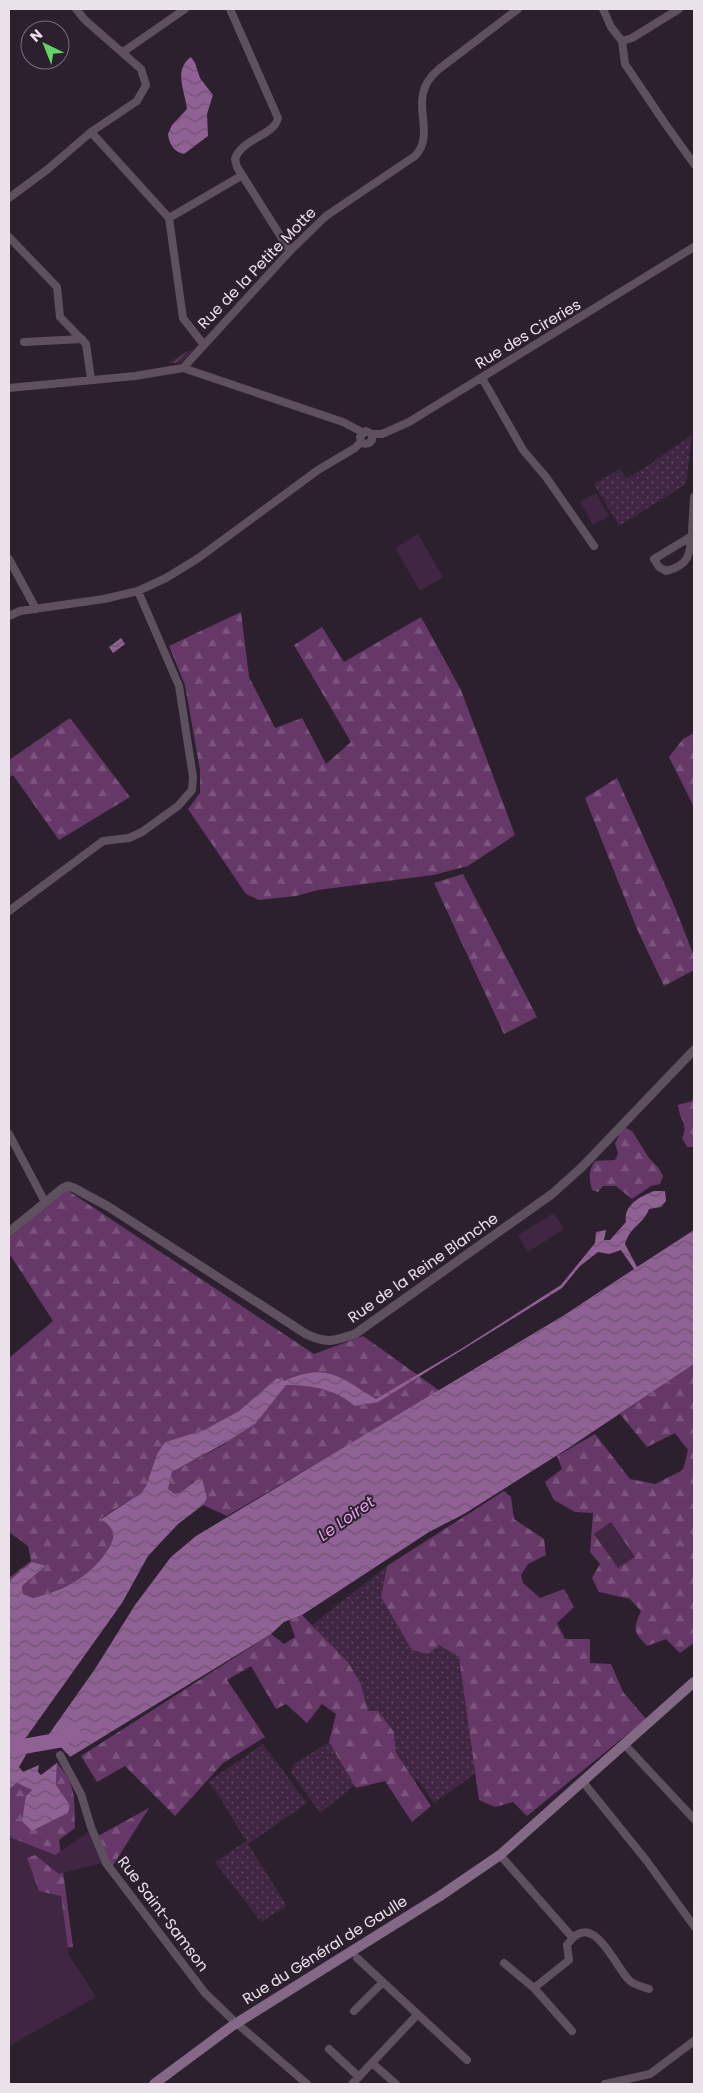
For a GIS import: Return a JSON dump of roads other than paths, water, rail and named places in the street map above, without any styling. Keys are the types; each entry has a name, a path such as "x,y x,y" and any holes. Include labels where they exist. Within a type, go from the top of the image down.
{"main road":[{"name":"Rue du Général de Gaulle","path":"627,1747 694,1682"},
{"name":"Rue du Général de Gaulle","path":"154,2084 237,2023 440,1896 513,1845 532,1835 585,1784 694,1690"}],"street":[{"path":"9,198 48,169 91,132 137,101 146,86 141,68 85,20 76,9"},
{"path":"122,52 185,9"},
{"path":"230,9 278,113 274,127 242,147 237,152 235,159 242,176 290,251"},
{"name":"Rue de la Petite Motte","path":"183,368 290,251 338,206 415,156 422,146 424,137 421,103 422,93 428,79 439,68 518,9"},
{"path":"603,9 611,28 622,40 625,64 694,164"},
{"path":"622,40 632,38 679,9"},
{"path":"91,132 169,218 183,318 204,344"},
{"path":"169,218 242,176"},
{"path":"9,237 57,287 60,317 82,339 88,350 91,379"},
{"name":"Rue des Cireries","path":"372,434 382,434 409,422 694,247"},
{"path":"24,342 82,339"},
{"path":"9,388 135,376 183,368 372,434 372,440 369,443 361,442"},
{"path":"482,378 523,450 546,477 594,546"},
{"path":"361,442 362,432"},
{"path":"9,616 36,608 104,599 138,592 197,559 318,470 355,448 361,442"},
{"path":"692,536 654,559 659,567 666,572 677,568 686,560 691,549 692,536 694,496"},
{"path":"9,559 36,608"},
{"path":"9,910 103,841 129,838 142,832 178,806 192,790 193,776 179,686 138,592"},
{"name":"Rue de la Reine Blanche","path":"9,1232 63,1188 68,1186 74,1188 109,1207 306,1334 318,1340 333,1342 355,1334 552,1194 582,1167 694,1050"},
{"path":"9,1134 45,1202"},
{"path":"627,1747 694,1819"},
{"name":"Rue Saint-Samson","path":"60,1755 81,1794 91,1827 106,1863 205,1993 307,2084"},
{"path":"585,1784 646,1860 694,1926"},
{"path":"500,1855 572,1937"},
{"path":"534,1988 569,1960 567,1946 572,1937 584,1933 599,1937 631,1982 649,1989"},
{"path":"357,1958 467,2060"},
{"path":"504,1963 534,1988 572,2031"},
{"path":"354,2011 383,1982"},
{"path":"352,2084 417,2015"},
{"path":"605,2084 650,2074 694,2041"},
{"path":"329,2049 360,2077"},
{"path":"372,2063 396,2084"}],"water":[{"path":"191,57 200,78 213,95 207,114 208,136 184,154 173,147 168,134 172,125 187,109 181,74 182,68"},
{"path":"121,638 125,644 113,653 109,647"},
{"path":"654,1191 665,1191 666,1201 661,1207 649,1209 644,1219 630,1233 625,1244 637,1267 694,1230 694,1364 567,1449 464,1514 429,1532 302,1615 284,1622 271,1634 70,1757 49,1734 95,1669 135,1605 171,1557 196,1536 566,1314 634,1269 621,1250 609,1254 598,1252 580,1266 562,1288 378,1402 355,1406 347,1400 323,1389 286,1385 256,1423 225,1443 172,1472 168,1489 175,1494 179,1493 197,1480 202,1479 207,1498 203,1505 178,1524 148,1556 122,1603 20,1746 27,1753 19,1767 23,1772 39,1765 38,1772 41,1775 57,1763 56,1785 70,1805 68,1813 32,1831 22,1821 26,1796 32,1790 17,1783 9,1789 9,1581 32,1562 46,1566 22,1586 23,1594 33,1598 75,1582 92,1568 107,1551 113,1538 111,1529 101,1519 141,1493 146,1486 157,1454 165,1442 204,1430 239,1411 277,1378 284,1381 299,1375 312,1373 333,1375 376,1399 461,1349 561,1285 595,1243 596,1232 606,1230 604,1240 610,1240 626,1222 627,1211 630,1206"}],"waterway":[{"name":"Le Loiret","path":"9,1749 60,1740 73,1730"}]}
